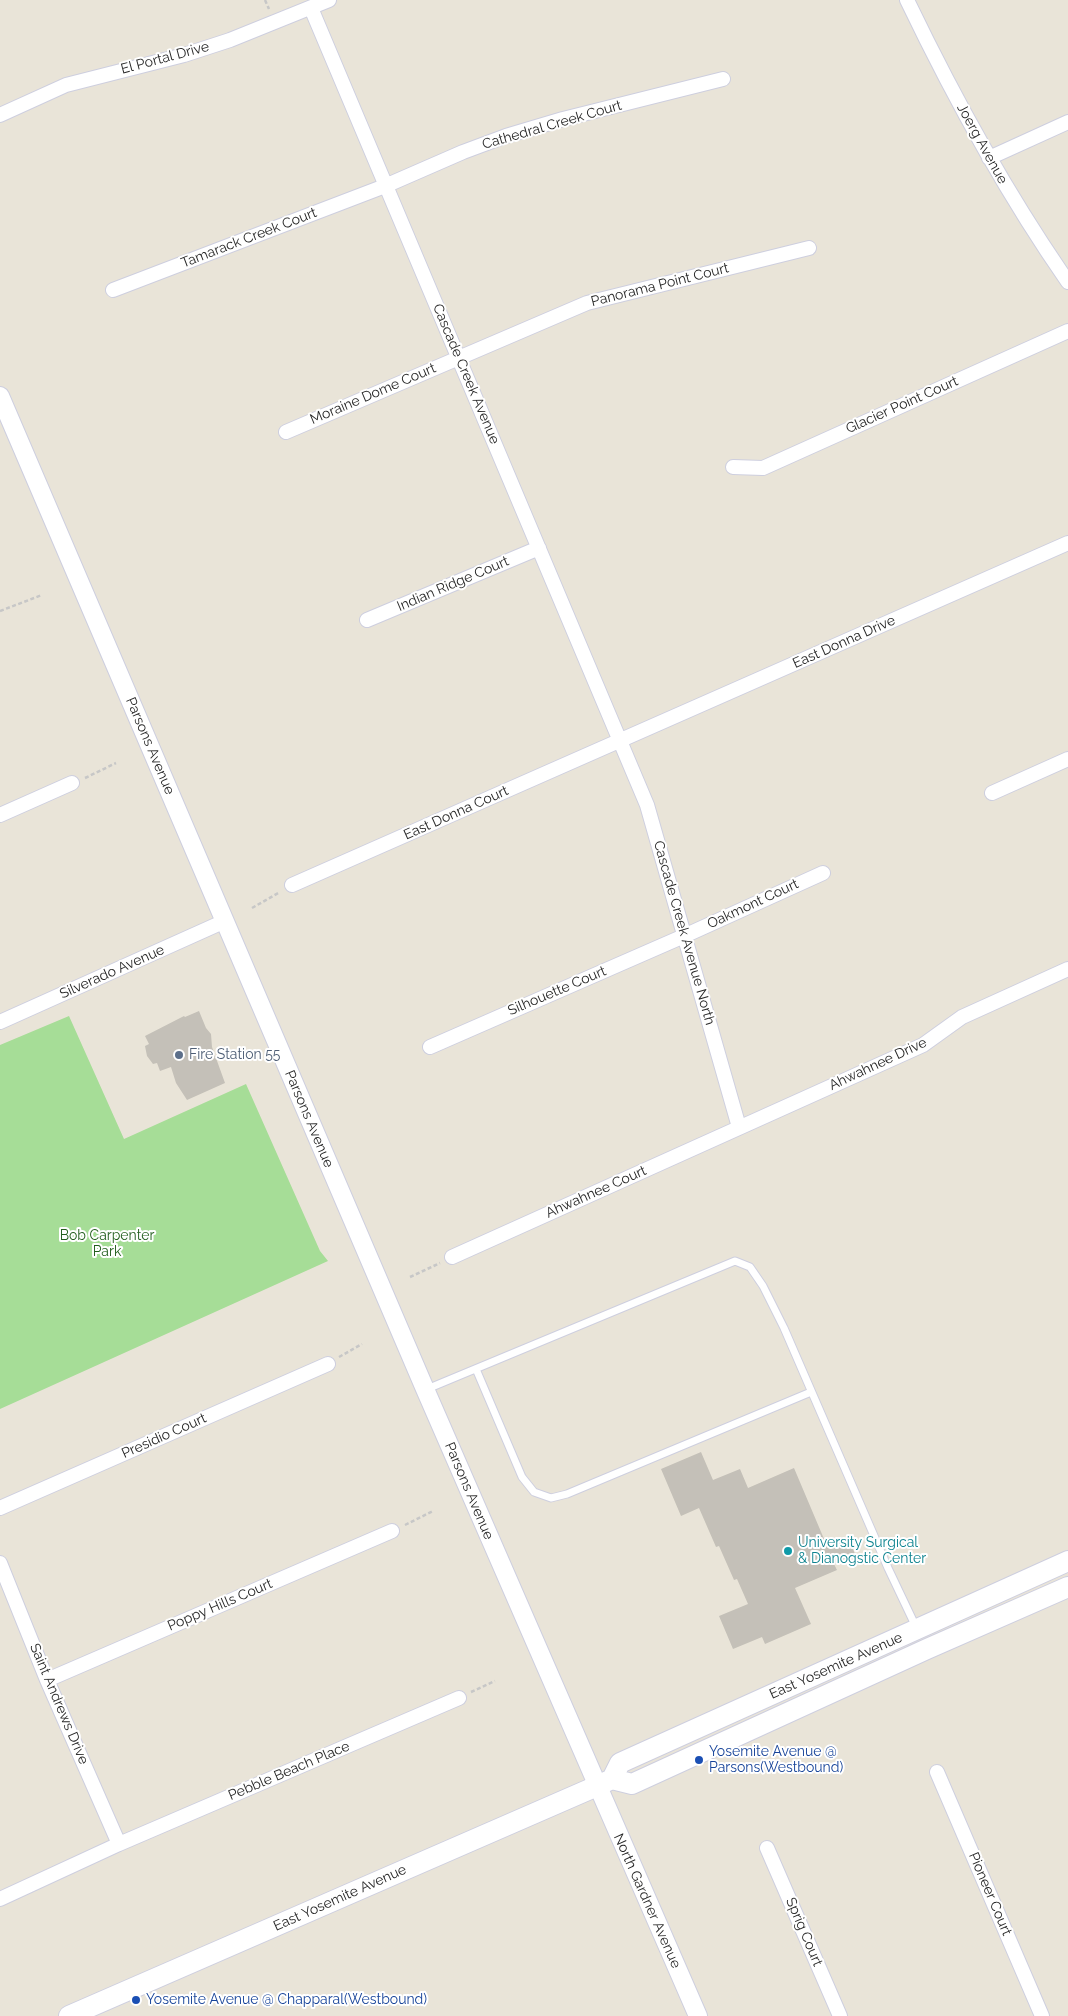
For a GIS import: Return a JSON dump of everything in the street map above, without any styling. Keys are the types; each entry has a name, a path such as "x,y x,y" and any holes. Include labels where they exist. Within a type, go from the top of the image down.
{"main road":[{"name":"East Yosemite Avenue","path":"604,1783 620,1763 1068,1561"},
{"name":"East Yosemite Avenue","path":"69,2016 604,1783 632,1784 927,1649 1068,1587"}],"street":[{"name":"El Portal Drive","path":"0,114 66,85 184,55 230,40 329,0"},
{"name":"Joerg Avenue","path":"908,0 968,121 1012,198 1068,282"},
{"name":"Cascade Creek Avenue","path":"311,8 385,186 460,357 620,741"},
{"name":"Cathedral Creek Court","path":"385,186 463,152 516,133 563,119 723,79"},
{"path":"989,158 1068,122"},
{"name":"Tamarack Creek Court","path":"113,290 385,186"},
{"name":"Panorama Point Court","path":"460,357 587,303 809,248"},
{"name":"Glacier Point Court","path":"733,467 763,468 1068,331"},
{"name":"Moraine Dome Court","path":"286,432 460,357"},
{"name":"Parsons Avenue","path":"0,396 425,1390 604,1783"},
{"name":"East Donna Drive","path":"620,741 1068,543"},
{"name":"Indian Ridge Court","path":"367,620 539,548"},
{"name":"East Donna Court","path":"292,885 620,741"},
{"name":"Cascade Creek Avenue North","path":"620,741 653,823 739,1127"},
{"path":"992,793 1068,759"},
{"path":"0,815 72,783"},
{"name":"Oakmont Court","path":"684,936 823,873"},
{"name":"Silverado Avenue","path":"0,1022 225,921"},
{"name":"Silhouette Court","path":"430,1047 684,936"},
{"name":"Ahwahnee Drive","path":"739,1127 923,1045 962,1017 1068,969"},
{"name":"Ahwahnee Court","path":"452,1257 739,1127"},
{"name":"Presidio Court","path":"0,1508 328,1364"},
{"name":"Poppy Hills Court","path":"47,1680 392,1531"},
{"name":"Saint Andrews Drive","path":"0,1564 47,1680 119,1844"},
{"name":"Pebble Beach Place","path":"0,1899 119,1844 458,1698"},
{"name":"Pioneer Court","path":"937,1772 1042,2016"},
{"name":"North Gardner Avenue","path":"604,1783 698,2016"},
{"name":"Sprig Court","path":"767,1848 840,2016"}],"lane":[{"path":"425,1390 735,1261 750,1267 763,1286 784,1328 888,1568 917,1629"},
{"path":"476,1369 522,1477 534,1492 551,1498 567,1494 622,1473 811,1392"}],"path":[{"path":"0,611 42,595"},
{"path":"72,783 116,763"},
{"path":"252,908 292,885"},
{"path":"410,1278 452,1257"},
{"path":"328,1364 362,1344"},
{"path":"392,1531 433,1511"},
{"path":"458,1698 495,1681"}],"green space":[{"name":"Bob Carpenter Park","path":"69,1016 124,1139 246,1084 320,1251 328,1261 0,1409 0,1045"}],"building":[{"name":"Fire Station 55","path":"199,1011 206,1028 211,1034 212,1047 225,1083 187,1100 176,1083 171,1067 160,1071 157,1063 153,1064 147,1056 145,1046 149,1044 145,1036 184,1016"},
{"name":"University Surgical & Dianogstic Center","path":"701,1452 713,1480 740,1469 748,1488 794,1468 827,1546 848,1537 855,1554 834,1564 837,1570 795,1588 811,1624 765,1644 762,1637 733,1649 719,1616 748,1604 737,1579 734,1580 719,1546 716,1547 699,1508 681,1516 661,1469"}],"place":[{"name":"Fire Station 55","path":"179,1055"},
{"name":"University Surgical & Dianogstic Center","path":"788,1551"},
{"name":"Yosemite Avenue @ Parsons(Westbound)","path":"699,1760"},
{"name":"Yosemite Avenue @ Chapparal(Westbound)","path":"136,2000"}]}
